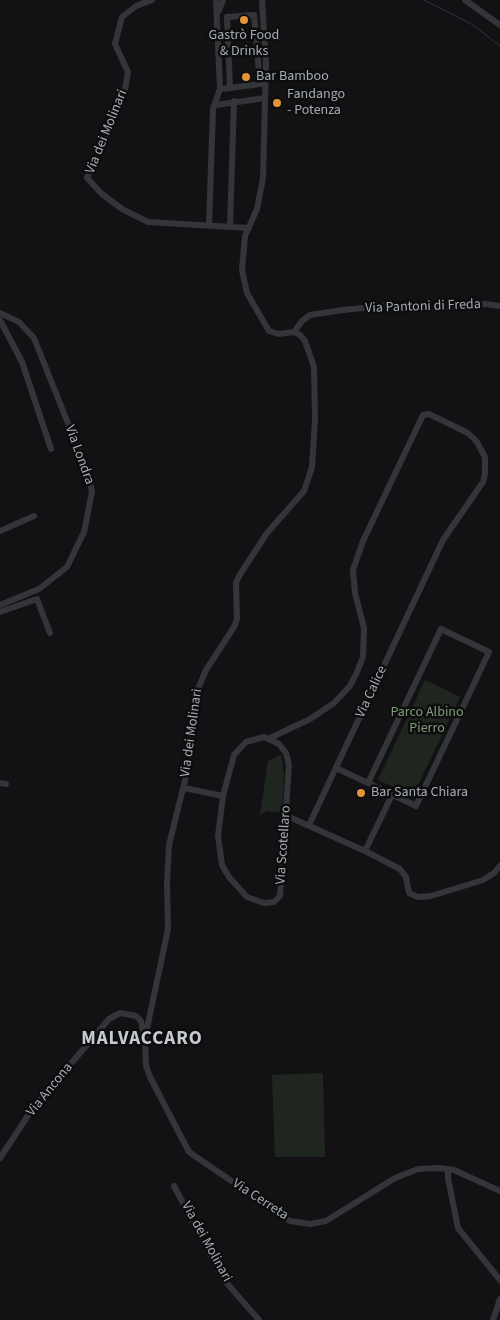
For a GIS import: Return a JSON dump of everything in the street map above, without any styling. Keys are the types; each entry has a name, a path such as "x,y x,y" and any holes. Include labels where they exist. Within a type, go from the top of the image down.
{"street":[{"name":"Via dei Molinari","path":"152,0 136,6 122,17 115,44 128,72 124,96 87,178 102,194 122,208 148,222 249,228"},
{"path":"209,225 213,109 220,89 219,14 216,0"},
{"path":"219,14 223,0"},
{"path":"262,0 265,98 263,178 257,209 245,236 242,270 247,293 269,331 279,334 294,332"},
{"path":"465,0 500,25"},
{"path":"220,89 230,88 260,84 263,60 254,15 226,18 230,88"},
{"path":"216,104 234,100 265,98"},
{"path":"230,226 234,100"},
{"name":"Via Pantoni di Freda","path":"294,332 302,320 310,315 343,310 392,305 445,308 485,304 500,306"},
{"name":"Via Londra","path":"0,313 19,322 34,338 89,476 92,492 84,532 67,567 39,589 0,605"},
{"path":"0,320 22,362 51,450"},
{"name":"Via dei Molinari","path":"145,1038 168,929 167,862 169,845 184,788 190,754 195,696 206,670 234,627 237,619 236,583 267,533 300,497 308,482 315,419 314,367 305,341 300,334 294,332"},
{"name":"Via Calice","path":"268,738 310,719 334,704 350,686 358,672 363,657 364,628 355,593 353,570 363,541 419,422 426,414 462,429 472,436 481,448 486,464 485,474 479,491 450,528 308,825"},
{"path":"0,531 34,516"},
{"path":"0,612 37,598 50,632"},
{"path":"336,768 416,806 490,652 441,629 368,783"},
{"name":"Via Scotellaro","path":"268,738 280,744 288,759 280,896 274,902 254,901 236,888 222,865 218,836 223,796 231,762 239,748 251,739 268,738"},
{"path":"184,788 223,796"},
{"path":"365,851 392,795"},
{"path":"286,816 365,851 400,869 406,877 409,893 418,897 431,896 483,880 494,873 500,866"},
{"name":"Via Ancona","path":"0,1158 33,1108 109,1019 120,1013 136,1016 141,1022 145,1038"},
{"name":"Via Cerreta","path":"145,1038 146,1065 150,1077 189,1152 290,1221 310,1224 326,1221 398,1176 418,1169 448,1169"},
{"path":"500,1191 448,1169 448,1178 458,1228 500,1280"},
{"name":"Via dei Molinari","path":"174,1186 224,1280 259,1320"},
{"path":"493,1320 500,1299"}],"green space":[{"name":"Parco Albino Pierro","path":"425,680 460,697 413,796 378,780"},
{"path":"281,755 284,774 282,813 267,811 260,815 268,761"},
{"path":"323,1073 325,1157 275,1157 272,1075"}],"waterway":[{"path":"424,0 473,25 500,46"}],"place":[{"name":"Gastrò Food & Drinks","path":"244,20"},
{"name":"Bar Bamboo","path":"246,77"},
{"name":"Fandango - Potenza","path":"277,103"},
{"name":"Bar Santa Chiara","path":"361,793"}],"district":[{"name":"MALVACCARO","path":"142,1040"}]}
